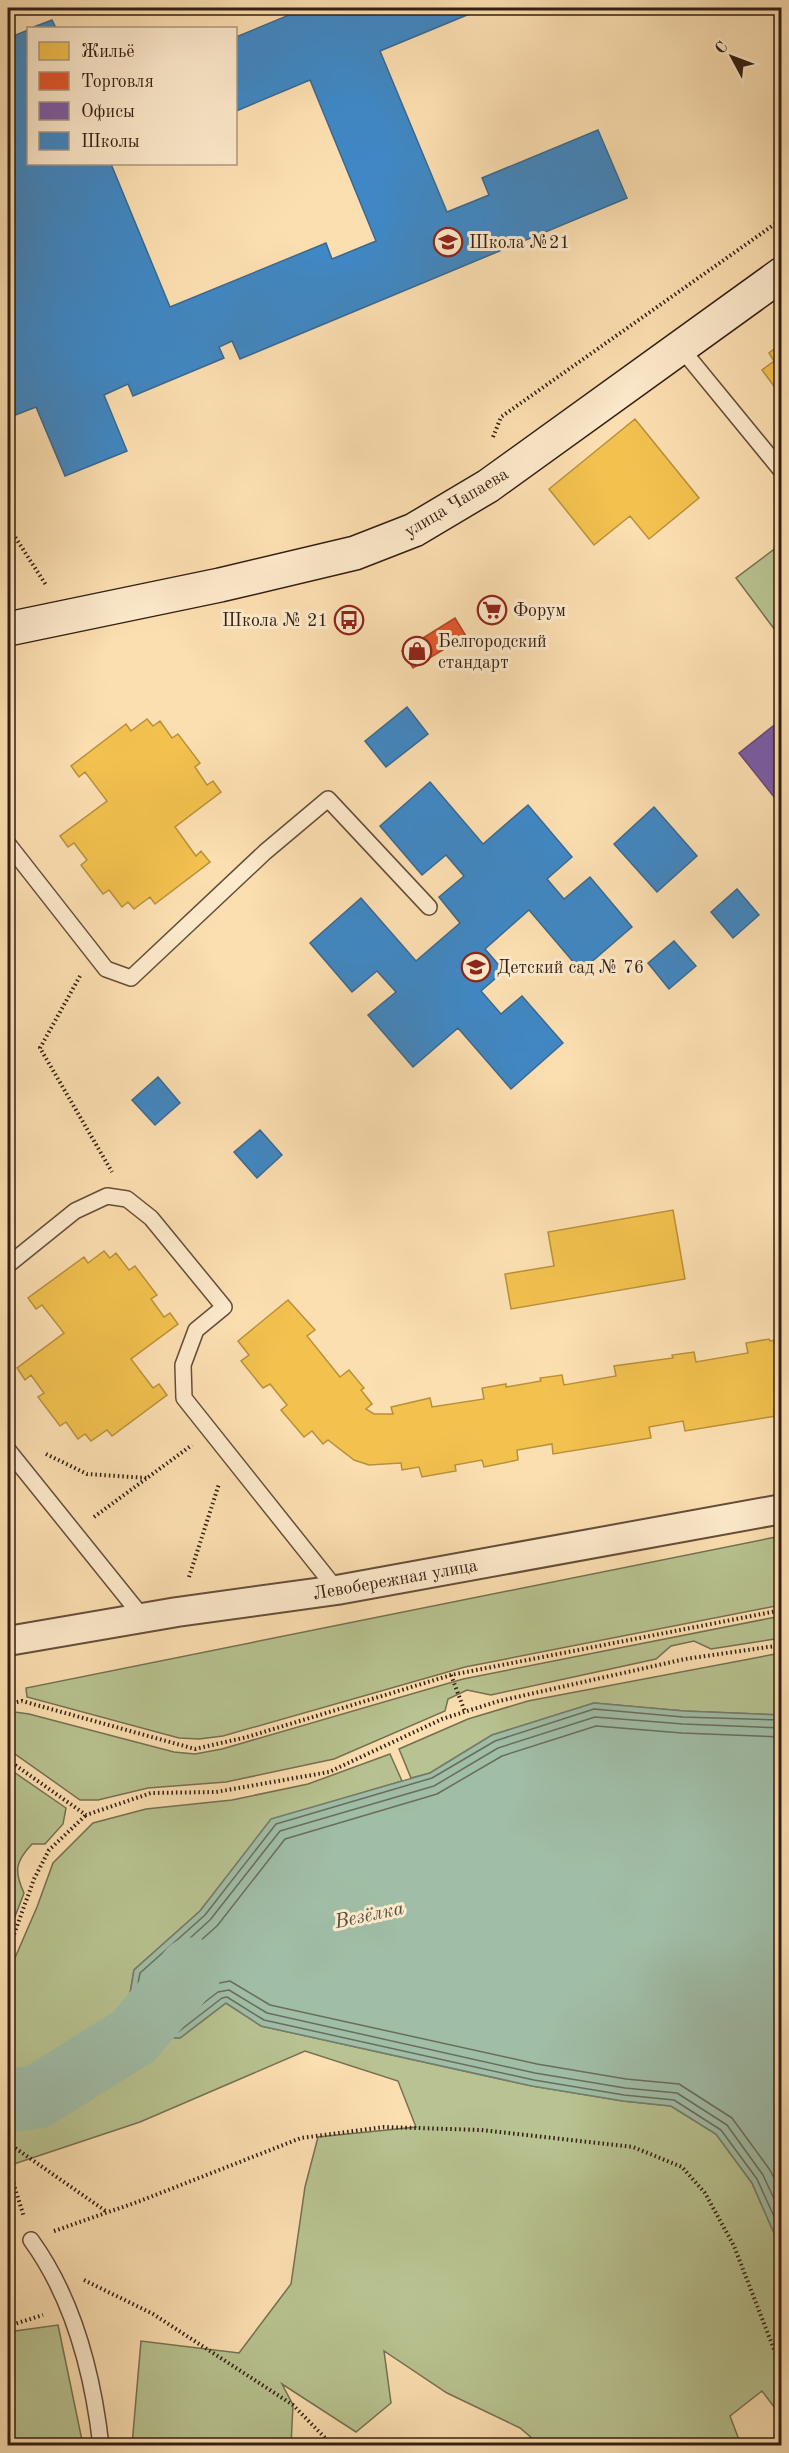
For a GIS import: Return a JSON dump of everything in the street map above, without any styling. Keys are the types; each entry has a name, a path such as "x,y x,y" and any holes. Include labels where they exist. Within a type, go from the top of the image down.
{"street":[{"name":"улица Чапаева","path":"8,629 220,585 355,553 414,530 488,486 782,273"},
{"name":"Левобережная улица","path":"8,1641 177,1612 337,1590 782,1509"}],"lane":[{"path":"680,347 780,469 782,468"},
{"path":"8,844 106,969 131,978 265,852 328,800 429,907"},
{"path":"8,1265 75,1211 107,1196 127,1199 151,1218 224,1307 196,1330 183,1365 184,1398 337,1590"},
{"path":"8,1450 144,1619"},
{"path":"31,2240 46,2260 79,2338 96,2402 101,2445"}],"path":[{"path":"485,443 494,436 501,417 782,219"},
{"path":"8,526 50,591"},
{"path":"93,953 40,1048 127,1199"},
{"path":"74,1532 210,1431"},
{"path":"37,1450 87,1474 147,1478"},
{"path":"177,1612 229,1455"},
{"path":"8,1704 22,1701 195,1749 247,1737 451,1675 782,1610"},
{"path":"8,1951 34,1879 49,1850 86,1815 151,1793 216,1792 329,1772 442,1719 499,1701 685,1659 782,1645"},
{"path":"451,1675 465,1712"},
{"path":"8,1760 86,1815"},
{"path":"8,2166 31,2240 301,2138 384,2127 481,2130 633,2147 682,2167 705,2193 734,2246 782,2370"},
{"path":"8,2143 107,2212"},
{"path":"46,2260 153,2314 293,2405 333,2445"},
{"path":"8,2326 66,2307"}],"shaded area":[{"path":"781,544 781,638 736,578"},
{"path":"781,1536 781,1605 465,1667 223,1736 199,1739 179,1738 27,1697 26,1688"},
{"path":"781,1616 781,1638 711,1649 694,1641 671,1646 656,1659 491,1695 467,1690 448,1699 445,1711 334,1759 226,1782 148,1788 98,1800 80,1800 8,1749 8,1711 29,1714 174,1752 195,1754 222,1749 463,1679"},
{"path":"781,1653 781,1715 684,1711 594,1703 492,1735 430,1773 411,1778 399,1749 468,1719 528,1701"},
{"path":"390,1754 402,1781 271,1820 200,1911 134,1970 125,2023 73,2057 8,2079 8,1974 53,1863 93,1823 146,1809 232,1800 308,1784"},
{"path":"8,1768 66,1808 63,1824 45,1844 32,1844 19,1862 18,1873 24,1893 8,1935"},
{"path":"226,2003 261,2026 532,2086 623,2101 671,2106 716,2134 752,2183 781,2249 781,2416 762,2391 730,2416 741,2445 540,2445 520,2428 447,2393 384,2351 391,2403 356,2432 282,2384 293,2405 291,2445 132,2445 141,2341 239,2353 291,2284 305,2187 318,2137 416,2127 398,2081 305,2051 140,2122 8,2166 8,2101 37,2097 134,2036 180,2038"},
{"path":"58,2325 83,2445 8,2445 8,2332"}],"water":[{"path":"594,1703 684,1711 781,1715 781,2249 752,2183 716,2134 671,2106 623,2101 532,2086 261,2026 226,2003 180,2038 134,2036 37,2097 8,2101 8,2079 73,2057 125,2023 134,1970 200,1911 271,1819 430,1773 492,1735"}],"building: Жильё":[{"path":"782,343 782,397 762,370 774,361 769,353"},
{"path":"635,419 699,498 649,539 630,516 594,545 549,489"},
{"path":"147,719 153,726 160,721 172,738 178,734 200,763 195,767 207,785 213,781 221,792 175,827 196,856 201,851 210,862 155,904 150,897 134,909 128,902 122,907 109,890 103,894 81,865 87,860 74,843 68,847 60,836 107,801 85,772 79,777 71,766 126,724 131,731"},
{"path":"673,1210 685,1279 511,1309 505,1274 554,1266 548,1232"},
{"path":"104,1251 110,1258 116,1253 129,1270 135,1266 157,1295 151,1299 164,1317 170,1313 178,1324 131,1359 153,1388 159,1384 167,1395 112,1436 107,1430 91,1441 85,1434 78,1439 66,1422 60,1426 38,1397 44,1393 31,1375 25,1380 17,1368 64,1333 42,1305 36,1309 28,1298 84,1257 88,1263"},
{"path":"288,1300 315,1330 307,1336 340,1377 349,1370 364,1388 361,1390 372,1404 366,1409 374,1414 393,1414 391,1407 430,1398 432,1407 484,1399 482,1388 506,1384 506,1387 541,1381 540,1378 562,1375 564,1385 616,1376 614,1366 673,1358 672,1355 694,1352 696,1362 748,1353 746,1343 782,1339 782,1415 685,1431 683,1421 649,1427 651,1438 553,1454 552,1444 517,1450 518,1460 484,1467 482,1460 455,1465 456,1471 422,1477 419,1467 402,1470 401,1463 369,1465 354,1460 328,1440 323,1444 312,1431 304,1437 281,1410 287,1405 270,1384 263,1388 241,1361 249,1355 238,1341"}],"building: Торговля":[{"path":"455,618 466,636 413,668 402,651"}],"building: Офисы":[{"path":"782,719 782,807 739,753"}],"building: Школы":[{"name":"Школа №21","path":"306,8 484,8 380,51 447,212 489,195 482,178 598,130 627,198 240,359 232,341 219,347 224,358 133,396 128,384 104,395 127,451 65,476 36,407 8,418 8,38 27,30 27,165 111,165 170,307 326,243 332,259 376,241 310,80 237,111 237,37"},
{"path":"52,20 56,27 34,27"},
{"path":"407,707 428,734 386,767 365,741"},
{"path":"430,782 483,844 528,805 572,857 547,879 564,899 590,877 632,927 581,971 529,910 485,949 504,971 481,991 501,1014 522,996 563,1043 511,1089 458,1028 413,1067 368,1015 396,992 377,971 352,992 310,943 361,898 416,961 460,923 439,897 464,876 446,855 422,875 380,826"},
{"path":"654,807 697,856 657,892 614,844"},
{"path":"737,889 759,915 733,938 711,912"},
{"path":"674,941 696,966 669,989 648,963"},
{"path":"158,1077 180,1103 155,1125 132,1100"},
{"path":"260,1130 282,1155 257,1178 234,1152"}],"waterway":[{"name":"Везёлка","path":"8,2101 37,2097 134,2036 191,1969"}],"place":[{"name":"Школа №21","path":"448,242"},
{"name":"Форум","path":"492,610"},
{"name":"Школа № 21","path":"349,620"},
{"name":"Белгородский стандарт","path":"417,651"},
{"name":"Детский сад № 76","path":"476,967"}]}
